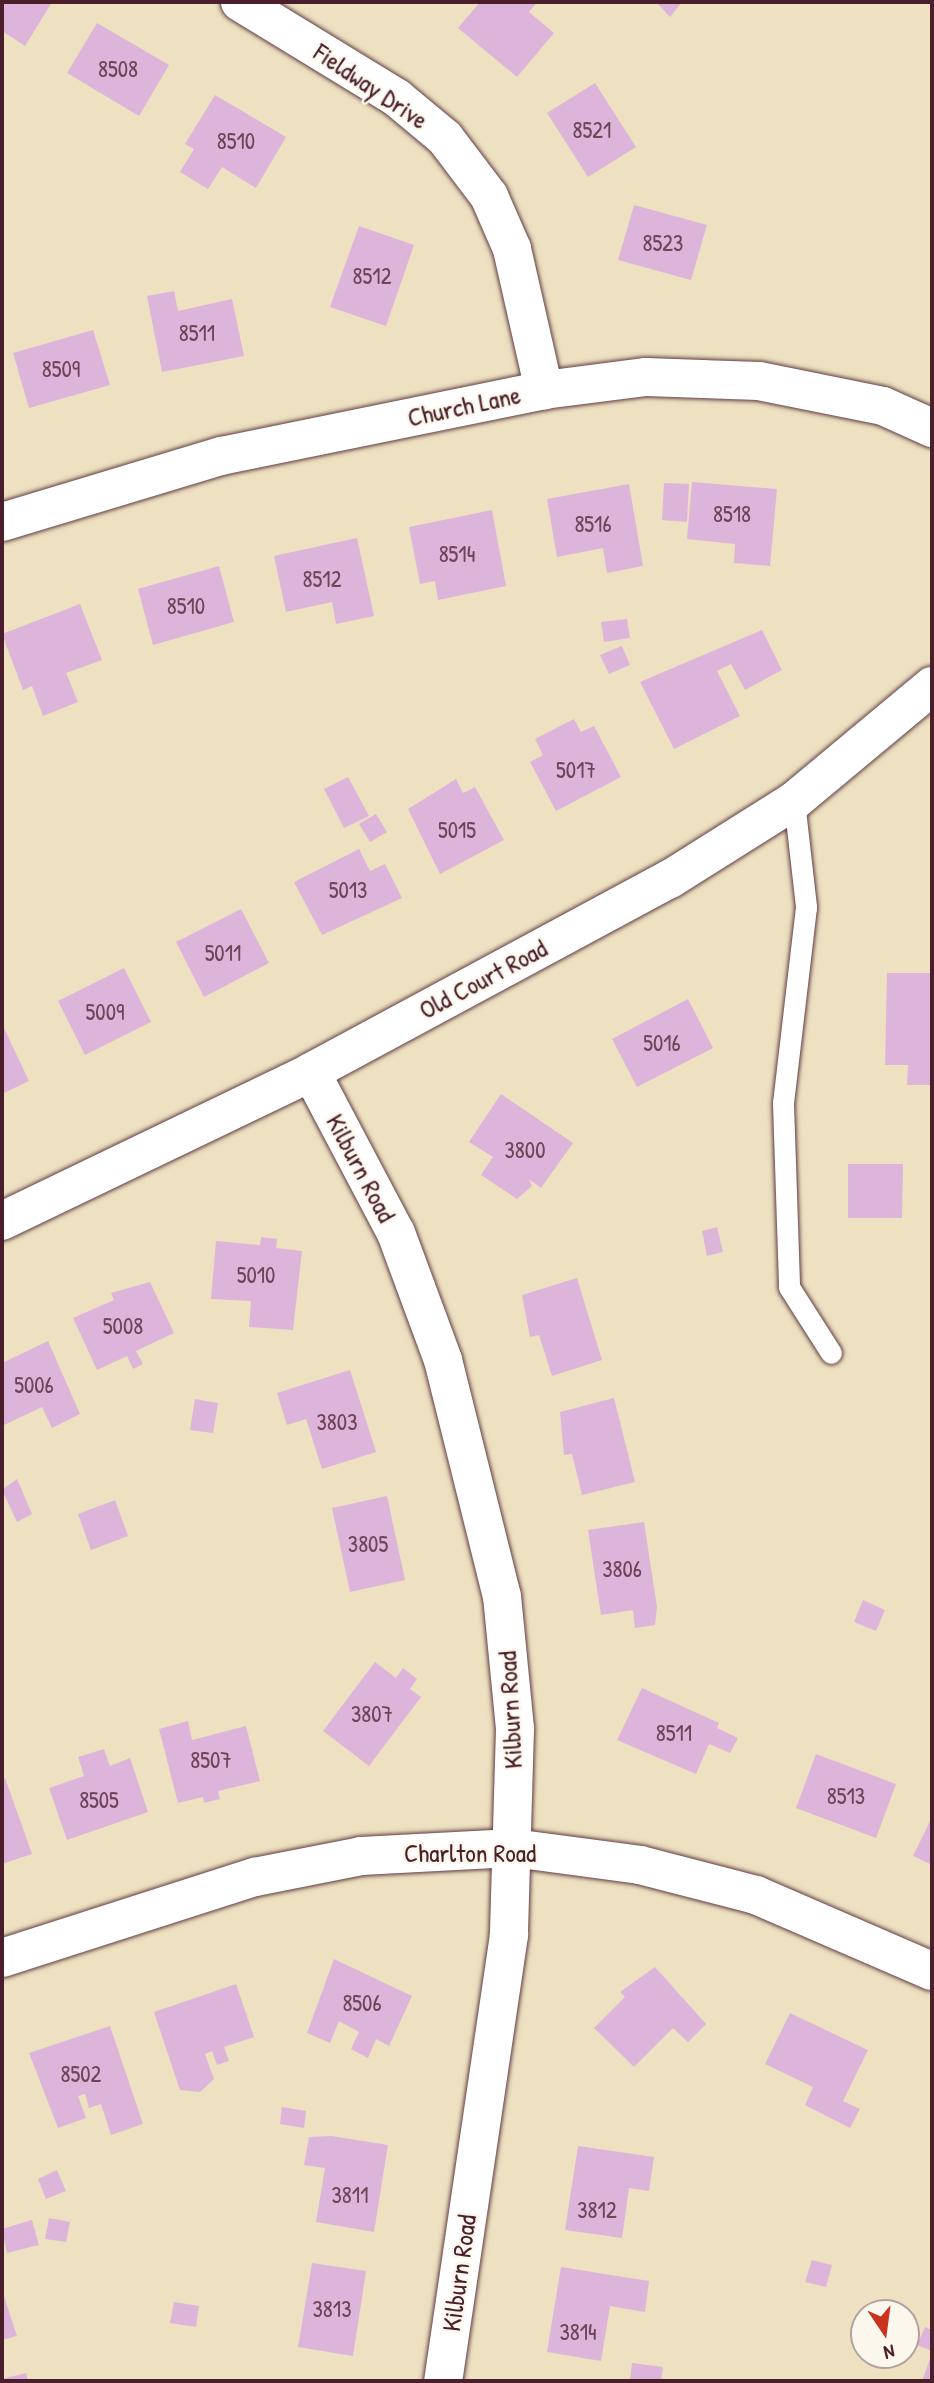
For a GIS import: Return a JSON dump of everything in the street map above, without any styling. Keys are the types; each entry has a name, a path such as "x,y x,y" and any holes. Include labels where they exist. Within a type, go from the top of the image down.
{"street":[{"name":"Fieldway Drive","path":"240,2 397,98 445,138 489,196 512,249 544,390"},
{"name":"Church Lane","path":"2,522 221,456 544,390 646,377 759,380 883,406 932,428"},
{"name":"Old Court Road","path":"2,1221 310,1072 670,879 794,801 932,686"},
{"name":"Kilburn Road","path":"310,1072 396,1233 476,1472 503,1609 515,1729 509,1935 443,2381"},
{"name":"Charlton Road","path":"2,1958 255,1877 361,1856 513,1848 640,1865 756,1895 932,1971"}],"lane":[{"path":"794,801 806,907 783,1102 789,1287 831,1353"}],"building":[{"path":"2,2 52,2 25,46 2,31"},
{"path":"480,2 537,2 529,12 554,33 517,77 458,28"},
{"path":"656,2 682,2 670,17"},
{"path":"97,23 169,65 139,116 67,73"},
{"path":"595,83 636,147 588,177 547,113"},
{"path":"215,95 286,137 256,188 222,167 208,189 180,172 194,149 185,144"},
{"path":"634,205 707,225 691,280 618,260"},
{"path":"359,226 414,245 386,326 330,307"},
{"path":"174,291 178,311 232,299 244,356 162,372 147,296"},
{"path":"93,330 110,385 29,408 13,353"},
{"path":"692,482 777,489 770,566 734,563 735,544 687,539"},
{"path":"664,483 689,484 687,522 662,520"},
{"path":"629,484 643,566 607,573 603,548 557,557 547,499"},
{"path":"492,510 506,586 438,600 435,581 420,584 409,527"},
{"path":"357,538 374,616 336,624 332,602 286,612 274,556"},
{"path":"219,566 234,622 153,645 138,589"},
{"path":"80,604 102,660 66,673 78,702 43,716 32,686 23,690 2,634"},
{"path":"627,619 630,638 604,642 601,622"},
{"path":"762,630 782,670 745,690 731,664 717,671 740,716 674,749 640,682"},
{"path":"622,646 630,665 609,674 600,655"},
{"path":"574,719 581,732 594,726 621,777 556,811 530,762 543,755 535,739"},
{"path":"348,777 369,816 344,828 324,789"},
{"path":"456,779 463,793 475,787 504,840 440,874 408,809"},
{"path":"376,814 387,832 370,842 359,824"},
{"path":"359,849 370,871 385,864 402,898 322,935 294,882"},
{"path":"241,909 269,963 204,997 176,942"},
{"path":"124,968 151,1022 85,1055 58,1001"},
{"path":"887,973 932,973 932,1085 907,1085 908,1065 885,1065"},
{"path":"688,999 713,1048 637,1087 612,1039"},
{"path":"2,1024 29,1081 2,1094"},
{"path":"501,1094 573,1143 541,1188 529,1179 532,1186 517,1199 481,1175 493,1157 469,1142"},
{"path":"848,1164 903,1164 902,1218 848,1218"},
{"path":"717,1227 723,1252 707,1256 702,1231"},
{"path":"261,1237 277,1239 276,1248 302,1251 293,1330 249,1327 251,1301 211,1299 216,1241 260,1245"},
{"path":"577,1278 602,1360 552,1376 539,1335 530,1337 522,1295"},
{"path":"150,1282 174,1333 136,1351 143,1364 133,1369 127,1356 97,1370 73,1318 114,1300 111,1293"},
{"path":"48,1341 80,1414 52,1428 42,1407 2,1426 2,1363"},
{"path":"350,1370 376,1452 322,1469 306,1419 287,1425 277,1393"},
{"path":"614,1398 635,1482 582,1495 572,1454 564,1455 560,1412"},
{"path":"195,1399 218,1403 213,1433 190,1430"},
{"path":"17,1479 32,1514 17,1522 2,1490"},
{"path":"387,1496 405,1580 350,1592 332,1508"},
{"path":"115,1500 128,1536 91,1550 78,1514"},
{"path":"644,1522 657,1607 655,1625 635,1628 633,1610 601,1615 588,1530"},
{"path":"863,1600 885,1610 876,1631 854,1622"},
{"path":"375,1662 396,1678 403,1668 417,1679 410,1689 421,1697 369,1766 323,1731"},
{"path":"642,1688 719,1723 717,1728 738,1738 730,1753 709,1744 696,1774 617,1740"},
{"path":"188,1721 192,1740 246,1726 260,1781 218,1791 220,1799 204,1803 203,1797 178,1803 159,1729"},
{"path":"104,1749 110,1766 130,1758 148,1812 67,1840 49,1788 84,1776 78,1757"},
{"path":"816,1754 896,1784 876,1838 796,1808"},
{"path":"5,1778 32,1854 2,1864 2,1779"},
{"path":"932,1817 932,1865 913,1856"},
{"path":"334,1959 412,1996 389,2046 376,2039 368,2058 351,2049 359,2032 339,2021 330,2043 307,2033"},
{"path":"655,1967 706,2024 688,2042 673,2028 634,2067 594,2028 625,1997 620,1992"},
{"path":"236,1984 254,2037 224,2047 229,2061 217,2065 212,2051 205,2054 214,2079 200,2092 180,2090 154,2012"},
{"path":"790,2013 868,2050 843,2101 860,2109 850,2128 805,2105 813,2087 765,2064"},
{"path":"110,2026 143,2124 111,2135 101,2104 89,2108 85,2094 78,2096 86,2118 58,2128 29,2053"},
{"path":"282,2107 306,2111 304,2128 280,2124"},
{"path":"331,2136 388,2145 374,2232 316,2222 325,2168 304,2165 309,2137"},
{"path":"578,2146 654,2157 649,2191 629,2188 622,2238 565,2230"},
{"path":"57,2170 66,2191 46,2199 38,2179"},
{"path":"49,2218 70,2222 66,2242 45,2239"},
{"path":"32,2220 39,2245 7,2253 2,2229"},
{"path":"812,2260 832,2265 826,2287 805,2282"},
{"path":"312,2263 366,2271 353,2356 298,2347"},
{"path":"561,2267 649,2281 645,2312 610,2306 601,2361 547,2352"},
{"path":"2,2290 17,2336 2,2340"},
{"path":"174,2302 199,2306 196,2327 170,2323"},
{"path":"925,2327 932,2330 932,2351 920,2346"},
{"path":"930,2359 932,2381 922,2381"},
{"path":"632,2363 663,2367 661,2381 630,2380"},
{"path":"26,2373 28,2381 2,2381 2,2379"}]}
